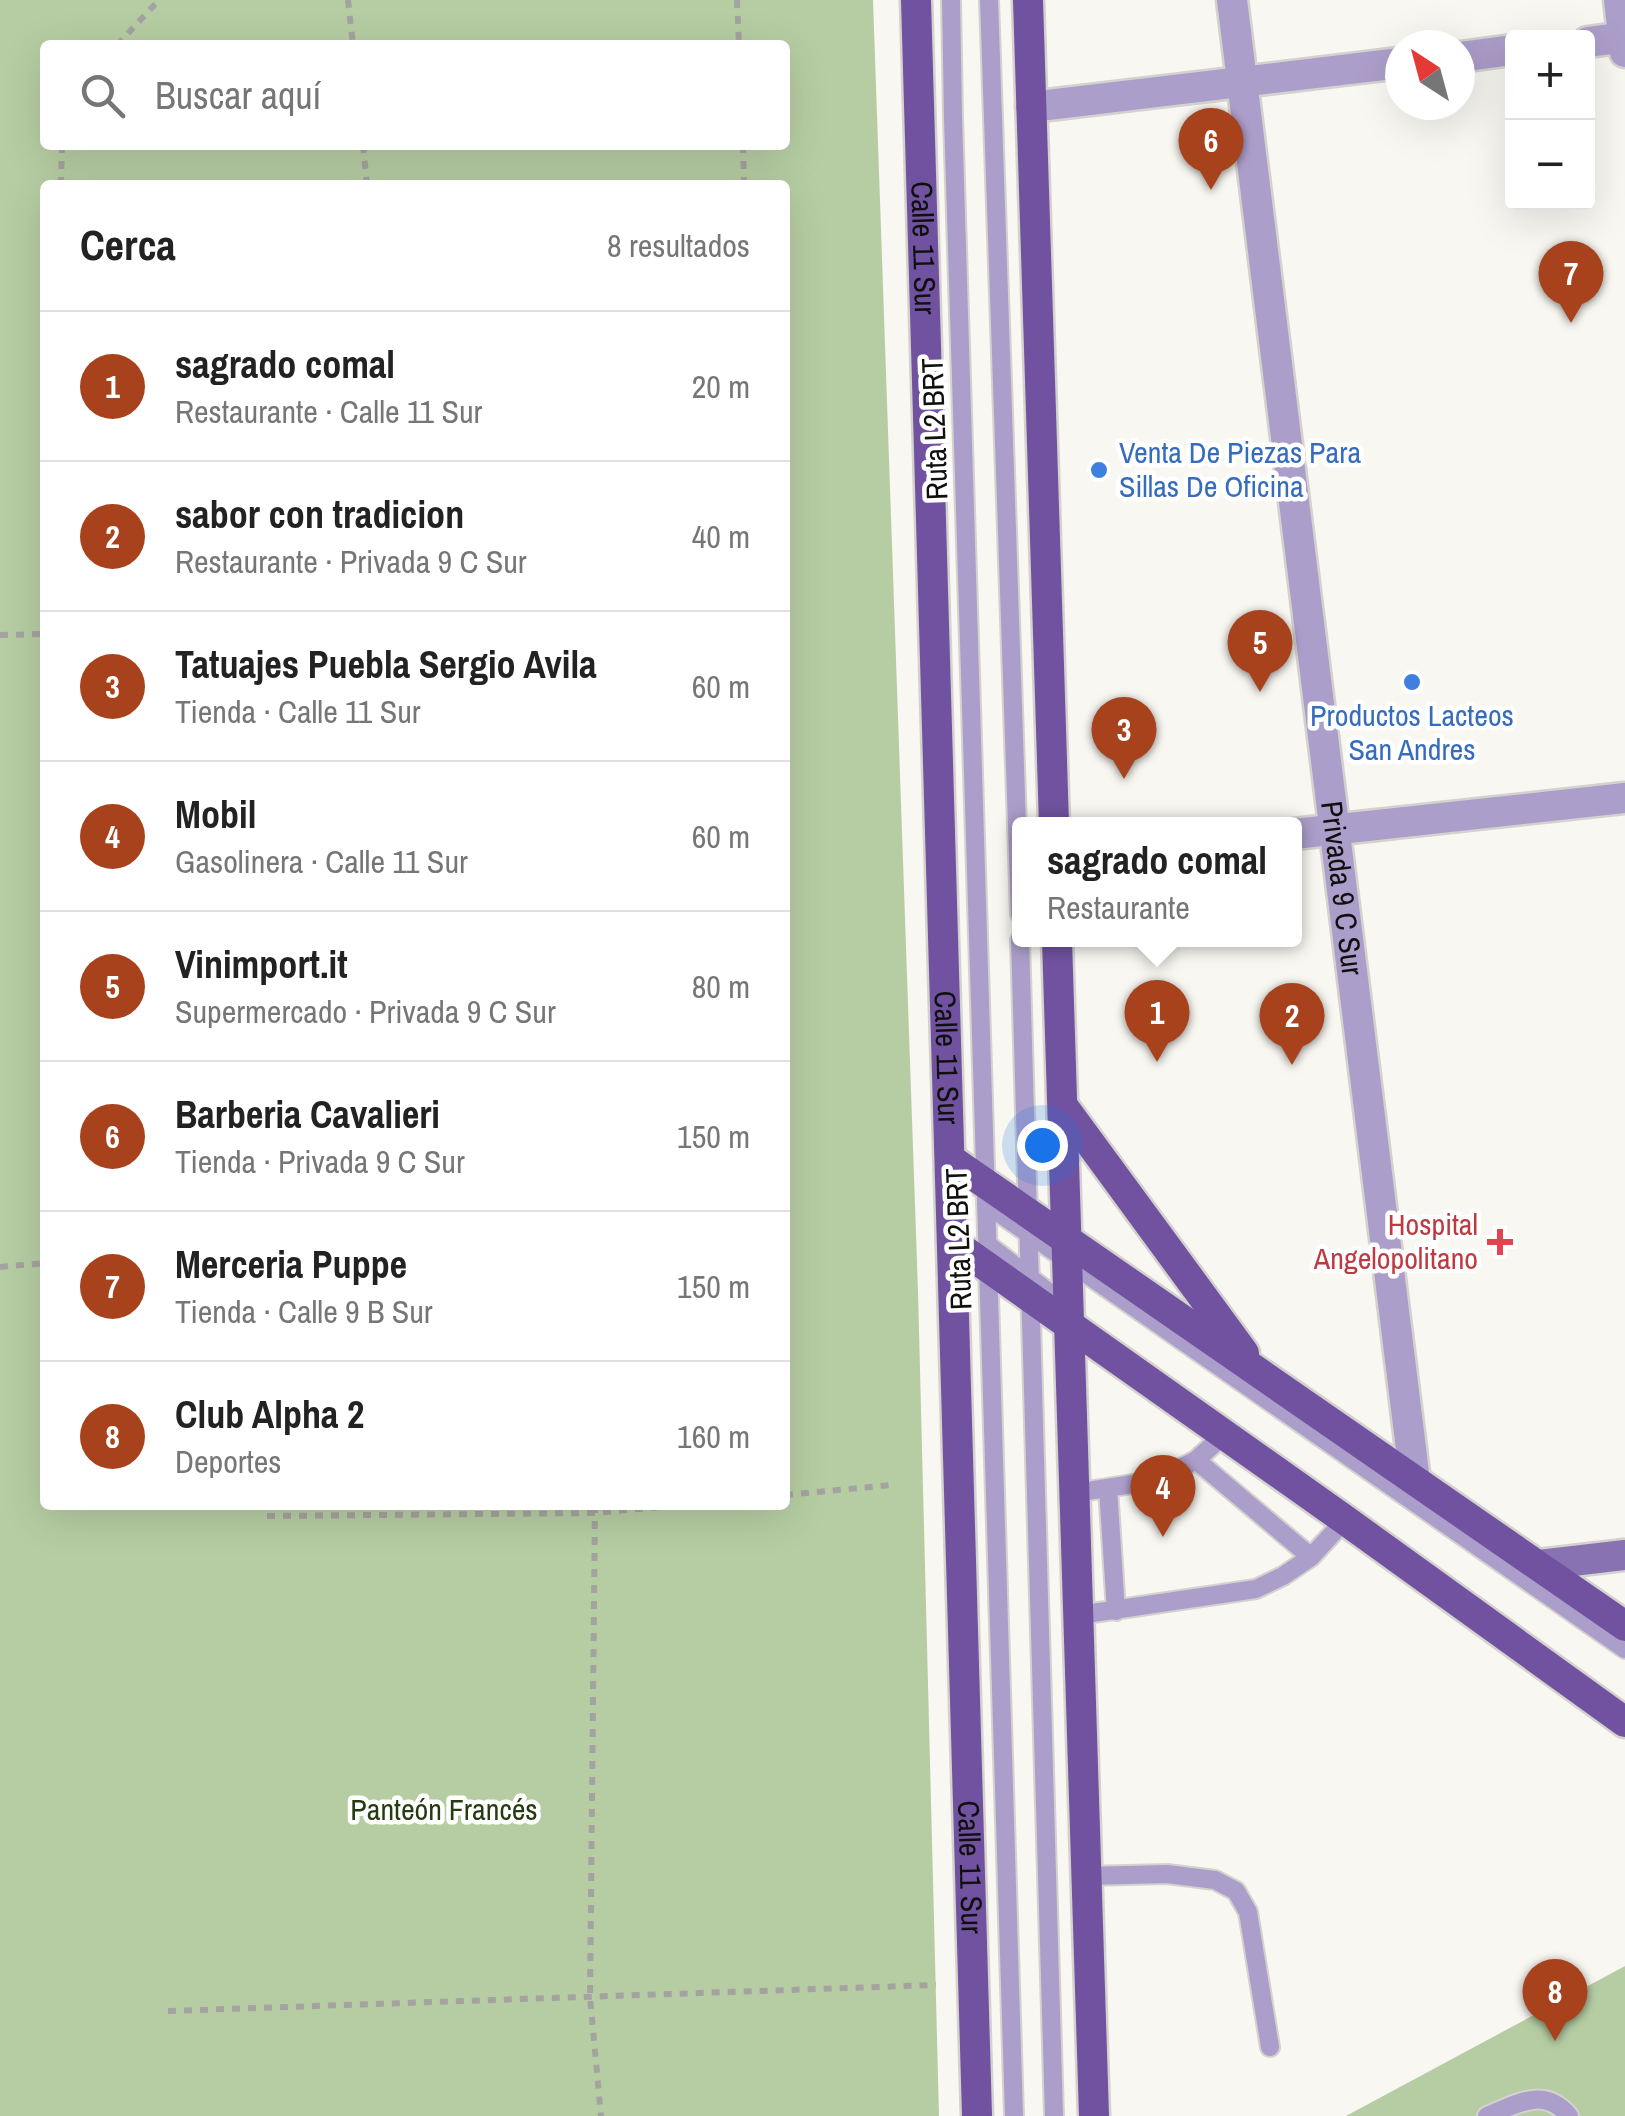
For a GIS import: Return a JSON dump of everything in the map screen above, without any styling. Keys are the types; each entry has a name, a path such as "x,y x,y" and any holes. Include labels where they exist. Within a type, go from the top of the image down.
{"main road":[{"name":"Calle 11 Sur","path":"916,0 977,2116"},
{"path":"1028,0 1054,817"},
{"path":"1057,947 1094,2116"},
{"path":"1063,1106 1260,1375"},
{"path":"950,1158 985,1193 1029,1224 1260,1375 1625,1626"},
{"path":"952,1242 987,1255 1224,1435 1625,1722"},
{"path":"1539,1565 1625,1555"}],"street":[{"name":"Privada 9 C Sur","path":"1232,0 1415,1480"},
{"path":"1595,42 1624,42 1618,0"},
{"path":"1475,54 1505,51"},
{"path":"1031,107 1385,66"},
{"path":"1302,833 1625,798"}],"lane":[{"name":"Ruta L2 BRT","path":"951,0 1014,2116"},
{"path":"989,0 1017,817"},
{"path":"1020,947 1054,2116"},
{"path":"1069,1251 1625,1649"},
{"path":"1071,1318 1625,1705"},
{"path":"1075,1493 1158,1480 1196,1460 1224,1435"},
{"path":"1196,1460 1311,1557"},
{"path":"1108,1488 1116,1611"},
{"path":"1079,1615 1256,1588 1311,1557 1345,1520"},
{"path":"1086,1876 1167,1874 1215,1880 1236,1891 1248,1912 1270,2047"},
{"path":"1487,2116 1524,2101 1544,2098 1561,2106 1569,2116"}],"path":[{"path":"121,40 158,0"},
{"path":"348,0 352,40"},
{"path":"737,0 738,40"},
{"path":"61,180 62,150"},
{"path":"364,150 367,180"},
{"path":"743,150 744,180"},
{"path":"0,635 40,634"},
{"path":"0,1267 40,1263"},
{"path":"790,1495 892,1485"},
{"path":"267,1516 548,1510"},
{"path":"595,1510 590,1997 601,2116"},
{"path":"168,2011 936,1985"}],"green space":[{"name":"Panteón Francés","path":"0,0 873,0 918,1291 939,2116 0,2116"},
{"path":"1625,1966 1625,2116 1346,2116"}],"place":[{"name":"Barberia Cavalieri","path":"1211,190"},
{"name":"Merceria Puppe","path":"1571,323"},
{"name":"Venta De Piezas Para Sillas De Oficina","path":"1099,470"},
{"name":"Productos Lacteos San Andres","path":"1412,682"},
{"name":"Vinimport.it","path":"1260,692"},
{"name":"Tatuajes Puebla Sergio Avila","path":"1124,779"},
{"name":"sagrado comal","path":"1157,1062"},
{"name":"sabor con tradicion","path":"1292,1065"},
{"name":"Hospital Angelopolitano","path":"1500,1242"},
{"name":"Mobil","path":"1163,1537"},
{"name":"Club Alpha 2","path":"1555,2041"}]}
